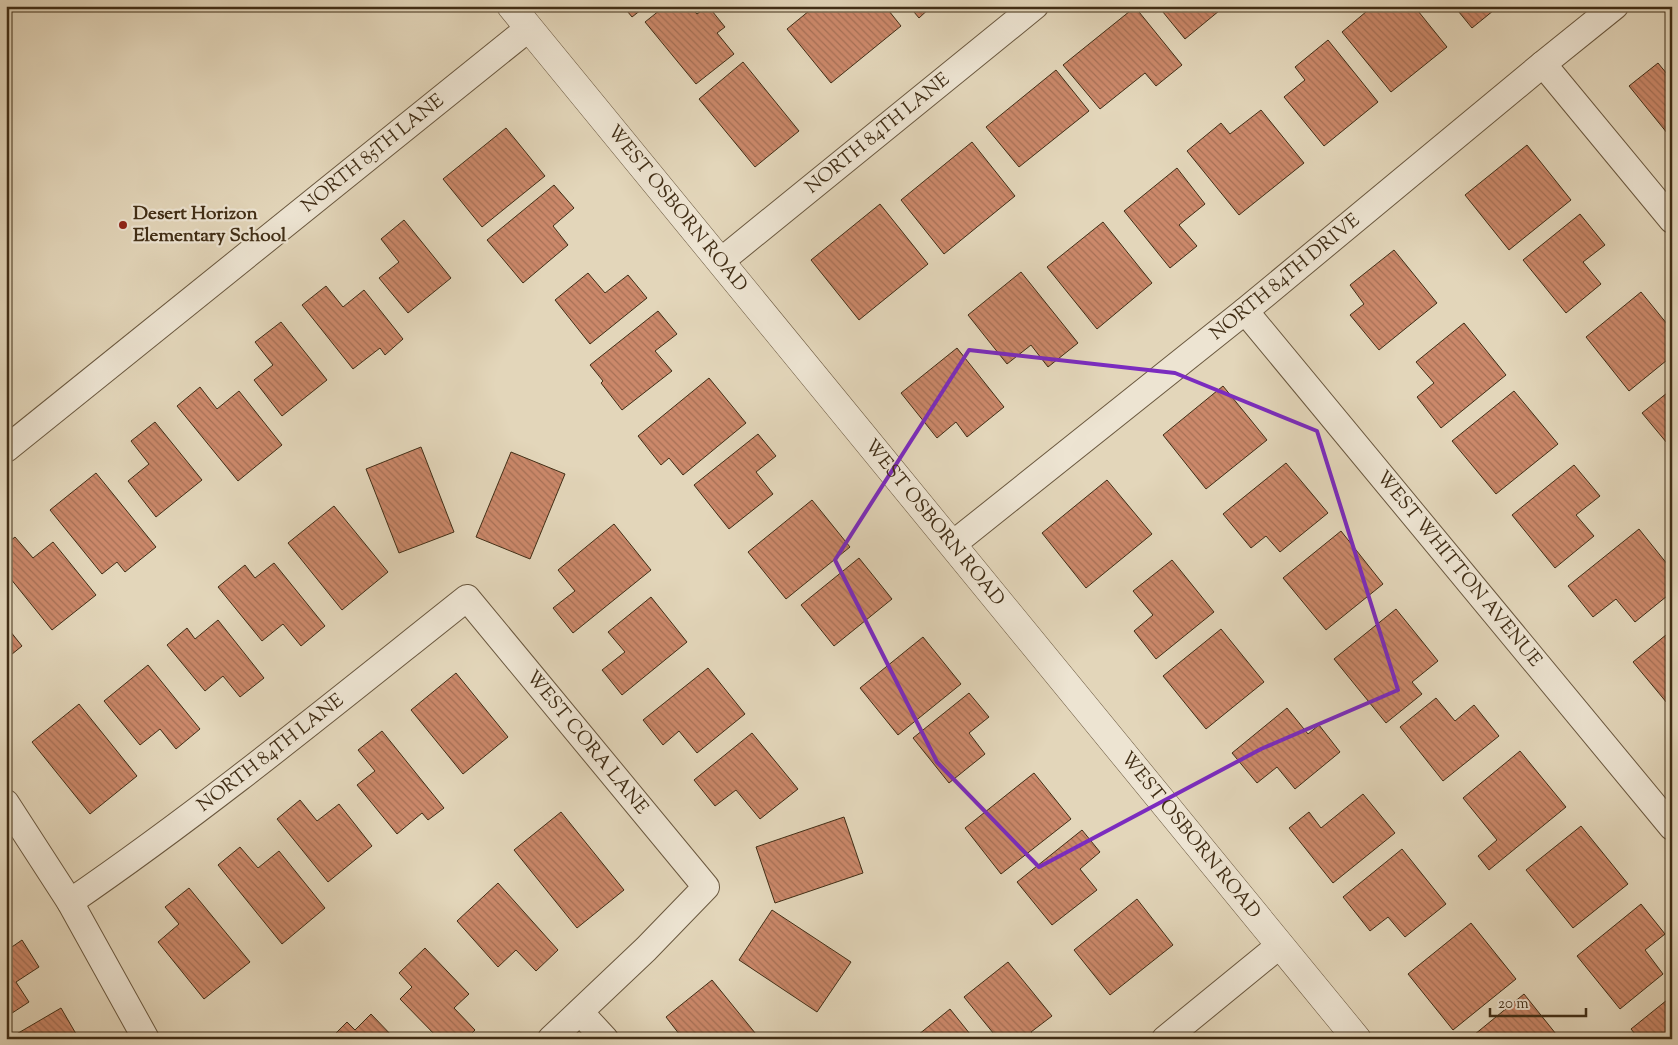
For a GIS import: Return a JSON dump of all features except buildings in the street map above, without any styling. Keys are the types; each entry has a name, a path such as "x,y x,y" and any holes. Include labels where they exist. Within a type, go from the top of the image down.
{"street":[{"name":"WEST OSBORN ROAD","path":"511,6 1357,1039"},
{"name":"NORTH 84TH LANE","path":"721,262 1035,6"},
{"name":"NORTH 84TH DRIVE","path":"953,544 1245,311 1615,6"},
{"name":"NORTH 85TH LANE","path":"6,448 529,28"},
{"path":"1543,64 1672,220"},
{"name":"WEST WHITTON AVENUE","path":"1245,311 1672,828"},
{"name":"NORTH 84TH LANE","path":"70,902 134,858 208,803 467,598"},
{"name":"WEST CORA LANE","path":"467,598 706,887 646,949 580,1012"},
{"path":"6,803 70,902 146,1039"},
{"path":"1164,1039 1280,945"},
{"path":"551,1039 580,1012 605,1039"}],"highlighted area":[{"path":"969,350 1175,373 1317,431 1398,690 1261,749 1039,867 937,762 835,560"}],"place":[{"name":"Desert Horizon Elementary School","path":"123,225"}]}
